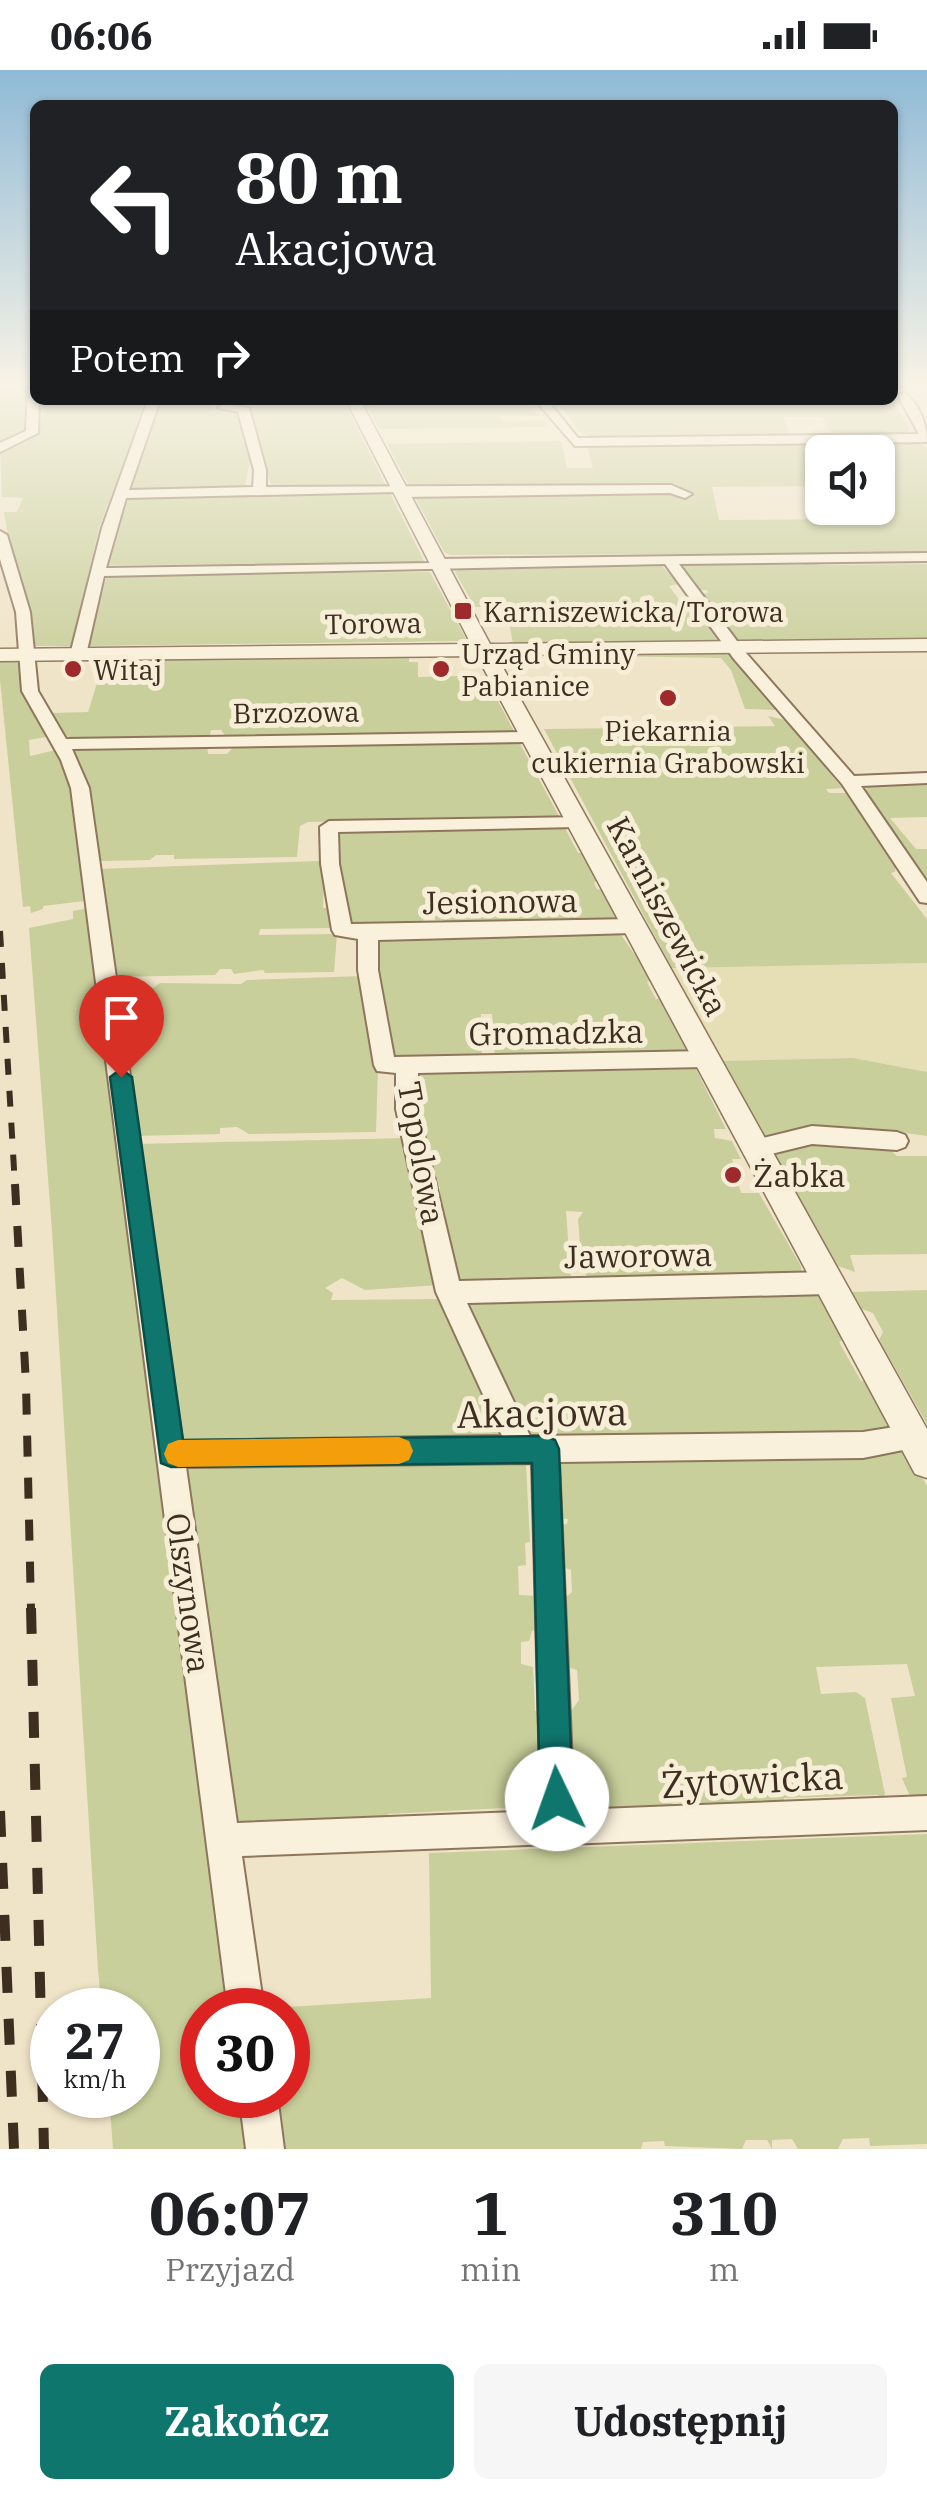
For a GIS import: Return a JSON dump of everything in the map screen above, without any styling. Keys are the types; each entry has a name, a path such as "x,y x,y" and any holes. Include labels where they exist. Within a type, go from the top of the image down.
{"street":[{"path":"78,654 126,481"},
{"path":"259,481 259,491"},
{"name":"Karniszewicka","path":"396,481 530,737 920,1449"},
{"path":"121,494 670,489 685,494"},
{"name":"Olszynowa","path":"0,536 23,612 30,691 78,778 243,1988"},
{"path":"100,572 927,556"},
{"path":"668,560 734,648 849,781 927,897"},
{"name":"Torowa","path":"0,655 927,645"},
{"name":"Brzozowa","path":"62,744 530,737"},
{"path":"849,781 927,778"},
{"path":"368,934 342,930 330,864 329,827 576,821"},
{"name":"Jesionowa","path":"368,934 633,926"},
{"name":"Topolowa","path":"368,934 368,970 382,1060 390,1067 407,1067 408,1108 449,1292 499,1394 533,1449 558,1830"},
{"name":"Gromadzka","path":"407,1067 705,1059"},
{"path":"755,1150 812,1134 896,1141"},
{"name":"Jaworowa","path":"449,1292 828,1283"},
{"name":"Akacjowa","path":"171,1454 863,1445 920,1449"},
{"name":"Żytowicka","path":"222,1840 927,1813"},
{"path":"261,2118 265,2149"}],"shaded area":[{"path":"927,963 927,1072 853,1058 722,1061 672,968"}],"green space":[{"path":"1,481 117,481 99,528 72,646 33,646 4,512 17,512 23,498 2,497"},
{"path":"134,481 246,481 244,491 130,493"},
{"path":"270,481 384,481 386,486 272,488"},
{"path":"407,481 805,481 805,486 712,487 719,520 895,525 895,481 927,481 927,553 444,552"},
{"path":"389,491 424,561 419,564 109,565 129,496"},
{"path":"801,561 817,561 819,565 927,564 927,639 740,642 698,594 708,593 707,590 696,590 680,568 687,563 802,565"},
{"path":"659,563 679,584 669,586 687,610 699,611 718,642 513,644 506,607 475,607 455,572 461,568"},
{"path":"430,572 464,641 88,646 106,579 112,575"},
{"path":"719,652 735,657 777,710 745,709 731,670 721,658 603,656"},
{"path":"409,657 409,662 418,662 418,677 463,676 464,682 487,681 514,731 227,738 221,730 211,730 209,739 86,741 66,736 50,713 88,712 104,661"},
{"path":"17,661 24,691 52,736 29,740 30,756 60,749 70,772 83,843 78,847 79,855 86,858 93,900 43,906 31,913 30,906 23,907 0,680 0,662"},
{"path":"768,716 786,720 842,788 826,789 829,793 848,793 896,861 895,872 891,873 927,919 927,963 672,968 544,729 775,726"},
{"path":"519,742 560,818 308,822 300,826 297,857 174,859 174,855 156,855 150,860 102,861 97,858 89,814 93,811 92,796 69,747 77,751 87,746 207,744 208,754 227,754 236,744"},
{"path":"927,783 927,817 890,818 916,849 927,849 927,889 865,791 869,785"},
{"path":"565,828 578,853 585,853 598,880 594,883 597,889 605,891 618,920 444,925 443,920 435,920 434,910 424,910 423,925 351,927 336,869 341,868 341,859 333,859 334,832"},
{"path":"318,861 323,864 328,886 324,887 323,908 332,908 332,928 260,929 259,935 337,934 334,972 263,970 234,974 231,969 220,969 215,975 113,977 97,869"},
{"path":"94,907 231,1988 180,1988 180,2118 248,2118 252,2149 113,2149 111,2118 160,2118 160,1988 100,1988 98,1970 29,928 73,919 73,911"},
{"path":"621,935 653,980 647,982 656,999 663,998 687,1043 684,1053 495,1059 492,1014 481,1014 482,1057 388,1061 384,1031 390,1025 389,1016 381,1016 374,943 381,939"},
{"path":"362,976 378,1068 376,1132 249,1134 237,1127 220,1128 220,1134 135,1136 115,989 153,988 160,983 241,984 247,980"},
{"path":"853,1058 927,1072 927,1136 899,1132 766,1140 722,1061"},
{"path":"696,1069 726,1129 714,1129 715,1138 732,1141 741,1159 732,1159 741,1193 759,1193 801,1266 802,1275 589,1279 582,1268 578,1219 583,1212 566,1211 571,1279 458,1286 435,1200 440,1199 440,1187 432,1184 416,1099 418,1074"},
{"path":"409,1138 418,1182 412,1185 414,1199 422,1200 439,1285 365,1290 342,1278 325,1288 333,1293 331,1300 442,1299 501,1417 501,1437 182,1441 177,1434 136,1144"},
{"path":"804,1139 888,1148 897,1156 927,1156 927,1254 850,1255 855,1272 838,1266 774,1153"},
{"path":"808,1289 822,1295 846,1339 839,1342 861,1381 869,1380 892,1423 887,1433 526,1436 468,1305 470,1301"},
{"path":"927,1290 927,1424 879,1340 883,1332 873,1313 862,1309 852,1292"},
{"path":"899,1450 912,1459 927,1486 927,1801 911,1799 902,1778 907,1777 891,1698 915,1696 907,1664 816,1667 821,1694 856,1692 865,1698 885,1794 880,1804 878,1795 784,1798 784,1807 693,1809 690,1802 673,1803 669,1812 582,1814 574,1806 569,1714 579,1700 577,1670 566,1667 561,1601 572,1592 571,1570 559,1566 556,1525 567,1524 568,1519 557,1518 556,1467 560,1463 873,1458 873,1454"},
{"path":"526,1464 530,1542 525,1543 526,1565 518,1566 519,1595 538,1596 538,1630 532,1631 529,1641 521,1642 521,1664 533,1667 535,1711 541,1711 540,1808 528,1815 526,1807 388,1814 385,1821 237,1826 185,1467"},
{"path":"927,1834 927,2144 870,2146 869,2138 843,2139 838,2149 798,2149 792,2139 772,2140 772,2149 767,2140 746,2140 742,2149 665,2146 664,2141 643,2142 641,2149 274,2149 270,2118 310,2118 310,2006 431,1998 429,1853"}],"railway":[{"path":"0,931 15,1186"},
{"path":"15,1184 26,1384 31,1610"},
{"path":"31,1608 44,2149"},
{"path":"0,1811 14,2149"}],"slow traffic":[{"path":"178,1454 399,1451"}],"place":[{"name":"Karniszewicka/Torowa","path":"463,611"},
{"name":"Witaj","path":"73,669"},
{"name":"Urząd Gminy Pabianice","path":"441,669"},
{"name":"Piekarnia cukiernia Grabowski","path":"668,698"},
{"name":"Żabka","path":"733,1175"}],"route":[{"path":"121,1077 171,1454 545,1449 557,1799"}]}
